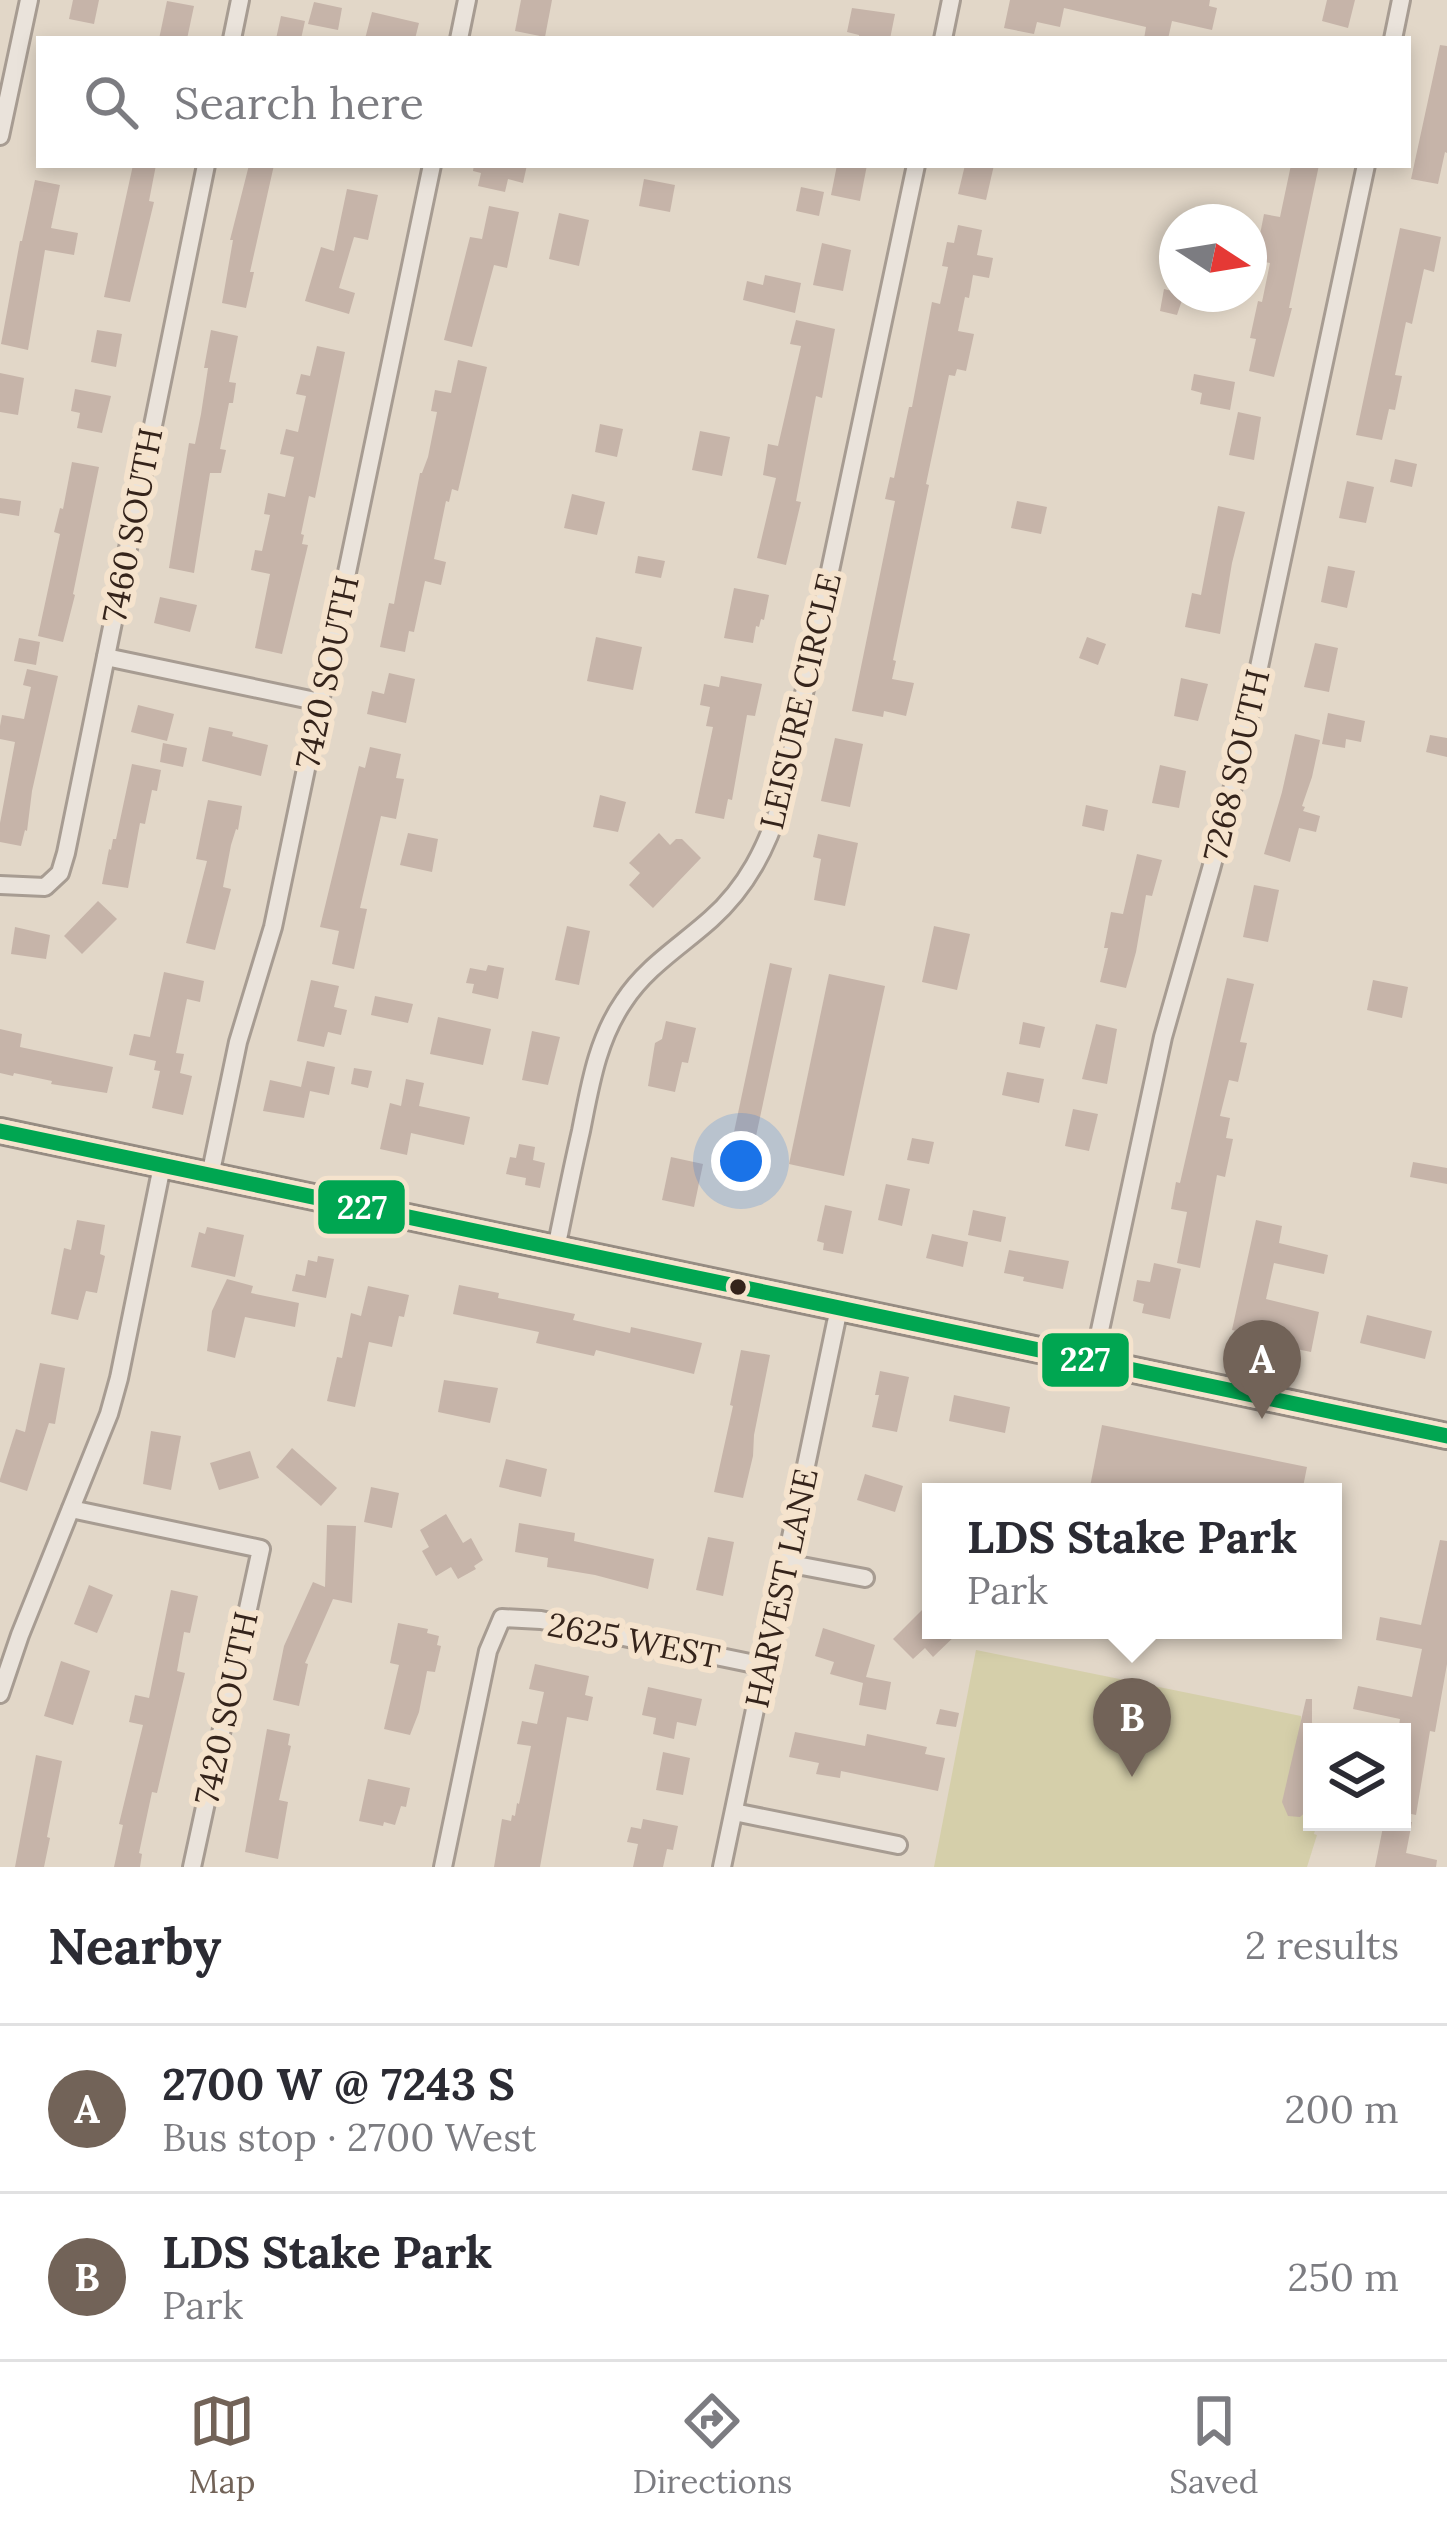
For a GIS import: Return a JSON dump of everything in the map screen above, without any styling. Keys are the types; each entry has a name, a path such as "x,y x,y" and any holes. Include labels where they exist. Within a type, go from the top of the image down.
{"main road":[{"path":"0,1131 1447,1436"}],"street":[{"path":"0,136 29,0"},
{"path":"233,36 240,0"},
{"path":"460,36 467,0"},
{"path":"944,36 951,0"},
{"path":"1394,36 1401,0"},
{"name":"7460 SOUTH","path":"0,884 45,887 60,873 66,853 205,168"},
{"name":"7420 SOUTH","path":"210,1176 238,1042 272,927 431,168"},
{"name":"LEISURE CIRCLE","path":"556,1249 594,1066 605,1034 643,976 737,893 770,836 915,168"},
{"name":"7268 SOUTH","path":"1093,1363 1162,1037 1231,796 1365,168"},
{"path":"106,657 320,702"},
{"path":"0,1694 109,1414 162,1166"},
{"name":"HARVEST LANE","path":"722,1867 839,1308"},
{"name":"7420 SOUTH","path":"71,1509 261,1549 192,1867"},
{"path":"786,1563 865,1577"},
{"name":"2625 WEST","path":"443,1867 488,1651 502,1618 541,1620 764,1666"},
{"path":"734,1812 898,1844"}],"shaded area":[{"path":"976,1650 1301,1716 1313,1723 1303,1723 1303,1831 1317,1835 1307,1867 934,1867"}],"building":[{"path":"73,0 99,0 94,24 69,19"},
{"path":"521,0 552,0 545,36 515,31"},
{"path":"1010,0 1210,0 1209,6 1217,8 1212,30 1172,21 1169,36 1144,36 1146,27 1064,8 1060,27 1037,22 1034,34 1004,28"},
{"path":"1327,0 1355,0 1348,28 1322,21"},
{"path":"167,1 194,6 188,36 160,36"},
{"path":"314,2 342,8 338,30 308,24"},
{"path":"852,8 895,14 891,36 847,32"},
{"path":"372,12 419,23 416,36 366,36"},
{"path":"281,16 305,21 302,36 277,36"},
{"path":"1440,45 1447,46 1447,153 1438,184 1411,179"},
{"path":"132,168 155,168 149,201 154,202 130,302 104,297"},
{"path":"248,168 273,168 246,308 222,303 230,240"},
{"path":"526,168 523,183 508,179 505,192 478,186 481,173 473,171"},
{"path":"836,168 866,168 860,201 831,195"},
{"path":"964,168 993,168 986,200 958,194"},
{"path":"1290,168 1318,168 1274,377 1249,371 1256,312 1267,312 1267,215 1280,217"},
{"path":"644,179 675,185 670,212 639,206"},
{"path":"35,180 60,185 51,228 78,233 74,255 45,250 28,350 1,344"},
{"path":"801,187 824,192 819,216 796,211"},
{"path":"347,189 378,195 368,240 354,237 339,288 355,293 349,314 305,301 321,247 334,251"},
{"path":"489,206 519,212 507,268 494,265 472,347 444,340 470,237 482,239"},
{"path":"559,213 589,220 579,266 549,259"},
{"path":"958,225 982,230 977,255 993,258 989,278 973,275 969,298 965,297 958,331 974,334 966,371 957,369 955,376 949,375 893,660 892,679 914,683 906,716 884,711 883,717 852,711 895,501 885,499 912,407 932,302 940,304 948,267 942,266 947,242 954,243"},
{"path":"1400,228 1441,237 1434,272 1424,269 1412,324 1406,322 1395,375 1402,376 1382,440 1356,435"},
{"path":"822,243 851,250 843,291 813,285"},
{"path":"765,275 801,283 795,313 743,300 747,281 763,285"},
{"path":"796,320 835,329 822,398 816,396 796,501 801,502 786,565 757,558 776,478 763,475 768,444 778,446 801,346 790,344"},
{"path":"97,330 122,334 116,367 91,362"},
{"path":"211,330 238,336 229,382 236,383 220,449 226,450 221,473 210,473 194,573 169,568 189,443 195,444 201,414"},
{"path":"317,346 345,352 315,498 309,496 301,534 302,544 308,545 282,654 255,648 270,574 251,570 255,550 262,551 270,515 264,514 268,493 285,497 294,457 280,454 286,429 298,432 306,396 296,394 301,374 310,376"},
{"path":"458,360 487,367 458,491 452,489 446,501 434,559 446,562 441,585 425,581 405,652 380,647 389,603 394,604 420,473 428,457 437,412 431,411 435,390 451,393"},
{"path":"0,373 24,378 18,415 0,412"},
{"path":"1194,374 1235,382 1230,410 1200,404 1202,393 1191,390"},
{"path":"75,389 111,396 102,433 77,428 80,413 71,411"},
{"path":"1238,412 1261,417 1254,460 1229,455"},
{"path":"600,424 623,429 617,457 595,452"},
{"path":"700,431 730,437 722,476 692,470"},
{"path":"1395,459 1417,464 1412,487 1390,482"},
{"path":"72,462 99,467 63,642 38,636 60,534 54,532"},
{"path":"1347,481 1374,487 1366,523 1339,518"},
{"path":"572,494 605,502 597,535 564,528"},
{"path":"0,498 21,501 19,516 0,513"},
{"path":"1017,501 1047,507 1041,534 1011,528"},
{"path":"1218,506 1245,512 1220,634 1185,627 1192,593 1201,595"},
{"path":"638,556 665,561 661,578 635,573"},
{"path":"1328,566 1355,571 1347,608 1321,602"},
{"path":"734,588 769,595 753,643 724,638"},
{"path":"160,597 197,605 190,632 154,623"},
{"path":"596,637 642,647 633,690 587,681"},
{"path":"1087,637 1106,644 1098,665 1079,658"},
{"path":"19,638 40,642 36,665 14,661"},
{"path":"1315,643 1338,648 1329,692 1304,687"},
{"path":"27,669 58,676 21,846 0,842 15,742 0,739 0,726 2,715 24,719 31,687 23,685"},
{"path":"389,673 415,679 406,723 367,714 372,691 384,694"},
{"path":"721,676 762,684 755,716 747,715 732,800 728,799 724,819 695,813 713,727 706,726 710,707 700,705 704,684 719,687"},
{"path":"1181,678 1208,684 1198,721 1174,716"},
{"path":"138,705 174,714 167,741 131,732"},
{"path":"1328,713 1365,721 1361,742 1346,739 1345,748 1322,744"},
{"path":"209,727 268,745 261,776 202,761"},
{"path":"1295,734 1320,740 1302,806 1303,811 1320,816 1316,832 1299,828 1290,862 1264,854"},
{"path":"1430,735 1447,738 1447,757 1426,752"},
{"path":"835,738 863,744 850,807 821,801"},
{"path":"163,743 187,748 183,767 160,762"},
{"path":"370,747 401,754 396,778 404,779 396,819 381,816 360,908 367,909 354,969 332,964 339,931 320,927 359,766 365,768"},
{"path":"132,764 161,770 145,824 140,823 128,888 102,884"},
{"path":"1160,765 1186,771 1179,808 1152,803"},
{"path":"600,795 626,802 618,832 593,827"},
{"path":"208,800 242,806 223,887 231,889 215,950 186,943 207,861 196,859"},
{"path":"1086,805 1108,810 1104,831 1082,826"},
{"path":"408,833 438,839 432,872 400,865"},
{"path":"659,833 670,845 682,839 701,858 653,908 629,885 640,873 629,863"},
{"path":"818,834 858,843 845,906 814,900 821,859 813,857"},
{"path":"1137,854 1162,860 1152,896 1146,895 1126,988 1100,982 1111,912 1123,914"},
{"path":"1254,885 1279,890 1268,942 1243,937"},
{"path":"98,901 117,919 82,954 64,936"},
{"path":"567,926 590,931 579,985 555,980"},
{"path":"934,926 970,934 957,990 922,982"},
{"path":"15,927 50,935 46,959 11,954"},
{"path":"770,963 792,968 753,1150 731,1146"},
{"path":"488,965 504,968 498,999 472,993 474,984 466,983 470,968 486,971"},
{"path":"164,972 204,981 200,1002 187,999 176,1053 184,1054 180,1073 192,1076 183,1115 152,1108 160,1071 154,1070 156,1061 129,1055 134,1034 150,1037"},
{"path":"829,974 885,986 844,1176 789,1164"},
{"path":"1227,978 1254,984 1240,1042 1247,1043 1238,1082 1229,1080 1220,1116 1230,1118 1226,1138 1233,1139 1225,1177 1217,1175 1200,1268 1177,1263 1187,1212 1171,1209"},
{"path":"311,980 339,986 334,1007 347,1010 341,1035 328,1032 324,1047 297,1041"},
{"path":"1373,980 1408,987 1402,1018 1367,1010"},
{"path":"375,996 413,1004 408,1023 371,1015"},
{"path":"438,1017 491,1029 483,1065 430,1054"},
{"path":"666,1021 696,1028 675,1092 648,1086 655,1043 662,1039"},
{"path":"1023,1022 1045,1027 1040,1048 1019,1044"},
{"path":"1096,1024 1117,1029 1107,1084 1082,1079"},
{"path":"0,1029 22,1034 20,1047 113,1067 107,1093 0,1073"},
{"path":"532,1031 560,1037 548,1085 522,1080"},
{"path":"307,1061 335,1067 329,1095 310,1091 304,1118 263,1111 270,1080 301,1087"},
{"path":"354,1068 372,1071 368,1088 351,1084"},
{"path":"1007,1072 1044,1079 1039,1103 1002,1095"},
{"path":"406,1079 424,1083 419,1106 470,1117 464,1145 411,1133 407,1155 380,1149 390,1103 401,1106"},
{"path":"1073,1109 1098,1114 1089,1151 1065,1146"},
{"path":"912,1138 934,1142 929,1164 907,1160"},
{"path":"519,1144 535,1147 533,1160 545,1163 540,1188 525,1185 526,1178 506,1174"},
{"path":"671,1157 703,1164 694,1207 662,1200"},
{"path":"1413,1162 1447,1168 1447,1184 1410,1177"},
{"path":"886,1184 910,1189 902,1226 878,1220"},
{"path":"825,1205 852,1211 843,1254 823,1250 824,1243 817,1241"},
{"path":"973,1210 1006,1217 1001,1242 968,1235"},
{"path":"77,1220 105,1225 100,1254 105,1256 97,1293 86,1291 78,1320 51,1314 64,1248 71,1250"},
{"path":"1256,1220 1282,1226 1279,1243 1328,1255 1324,1274 1274,1263 1266,1299 1319,1312 1311,1352 1292,1348 1294,1343 1232,1330"},
{"path":"207,1227 244,1235 235,1277 191,1267 199,1232 205,1234"},
{"path":"932,1234 968,1242 963,1267 926,1258"},
{"path":"1009,1250 1069,1261 1063,1289 1004,1273"},
{"path":"318,1256 334,1259 326,1298 292,1291 296,1274 305,1276 308,1260 317,1262"},
{"path":"1154,1263 1181,1269 1170,1319 1142,1313 1144,1304 1133,1301 1137,1280 1150,1282"},
{"path":"227,1279 253,1286 251,1293 299,1303 295,1327 245,1317 235,1358 207,1351 212,1311"},
{"path":"459,1285 575,1314 573,1320 702,1343 694,1374 596,1350 594,1356 536,1343 539,1332 453,1314"},
{"path":"368,1286 409,1295 404,1317 399,1316 392,1347 369,1342 355,1407 327,1401 351,1313 361,1316"},
{"path":"1367,1315 1432,1331 1425,1359 1360,1343"},
{"path":"741,1350 770,1355 743,1498 714,1492"},
{"path":"40,1363 65,1368 55,1424 49,1423 27,1491 0,1479 16,1429 25,1432"},
{"path":"880,1371 909,1377 897,1432 872,1427"},
{"path":"444,1380 498,1388 490,1423 438,1412"},
{"path":"954,1395 1010,1407 1005,1433 949,1421"},
{"path":"1102,1425 1307,1467 1304,1483 1091,1483"},
{"path":"151,1431 181,1436 171,1490 143,1484"},
{"path":"292,1448 337,1488 321,1506 276,1467"},
{"path":"250,1451 259,1478 219,1490 210,1463"},
{"path":"506,1459 547,1469 541,1497 499,1487"},
{"path":"865,1474 903,1486 895,1512 857,1500"},
{"path":"371,1487 399,1493 392,1528 364,1522"},
{"path":"446,1514 463,1543 471,1538 483,1560 458,1579 451,1567 436,1576 422,1551 429,1547 420,1530"},
{"path":"519,1523 575,1533 574,1541 654,1559 648,1589 547,1567 548,1558 515,1552"},
{"path":"327,1525 356,1526 352,1603 333,1599 305,1663 299,1706 273,1700 284,1646 313,1582 325,1587"},
{"path":"708,1537 734,1542 723,1596 696,1590"},
{"path":"1440,1540 1447,1541 1447,1664 1416,1815 1411,1814 1411,1723 1353,1709 1358,1686 1412,1697 1422,1649 1376,1640 1380,1617 1421,1625"},
{"path":"89,1585 113,1595 97,1633 74,1624"},
{"path":"171,1590 198,1596 190,1633 184,1632 177,1671 185,1673 157,1793 152,1792 140,1867 114,1867 123,1825 119,1824 143,1725 129,1722 135,1695 149,1698"},
{"path":"922,1610 922,1639 952,1639 933,1657 925,1648 913,1659 893,1639"},
{"path":"398,1623 428,1629 427,1633 439,1636 437,1645 441,1646 435,1672 427,1671 410,1735 384,1729 399,1665 390,1663"},
{"path":"823,1628 875,1645 866,1677 891,1682 886,1710 859,1705 863,1683 830,1674 834,1662 815,1656"},
{"path":"61,1661 90,1671 73,1725 44,1716"},
{"path":"535,1664 589,1676 585,1695 593,1697 588,1721 567,1717 540,1867 494,1867 502,1819 511,1821 515,1816 531,1746 517,1744 522,1721 537,1724 544,1692 529,1689"},
{"path":"648,1687 702,1699 696,1726 677,1722 674,1739 653,1734 656,1718 642,1715"},
{"path":"1306,1699 1312,1699 1312,1723 1303,1723 1303,1814 1288,1816 1282,1802"},
{"path":"940,1709 959,1713 956,1727 936,1724"},
{"path":"267,1729 290,1734 279,1800 288,1802 278,1859 245,1852"},
{"path":"795,1732 865,1746 867,1734 927,1747 925,1754 945,1758 938,1791 841,1771 840,1778 816,1774 819,1763 789,1757"},
{"path":"663,1752 690,1758 683,1795 656,1790"},
{"path":"36,1755 62,1761 50,1838 44,1867 15,1867"},
{"path":"368,1779 410,1788 395,1825 359,1821"},
{"path":"643,1819 678,1826 663,1867 633,1867 638,1844 627,1842 631,1827 641,1829"},
{"path":"1382,1831 1410,1831 1406,1853 1437,1860 1436,1867 1375,1867"}],"transit line":[{"name":"227","path":"0,1131 1447,1436"}],"place":[{"name":"2700 W @ 7243 S","path":"1262,1419"},
{"name":"LDS Stake Park","path":"1132,1777"}]}
